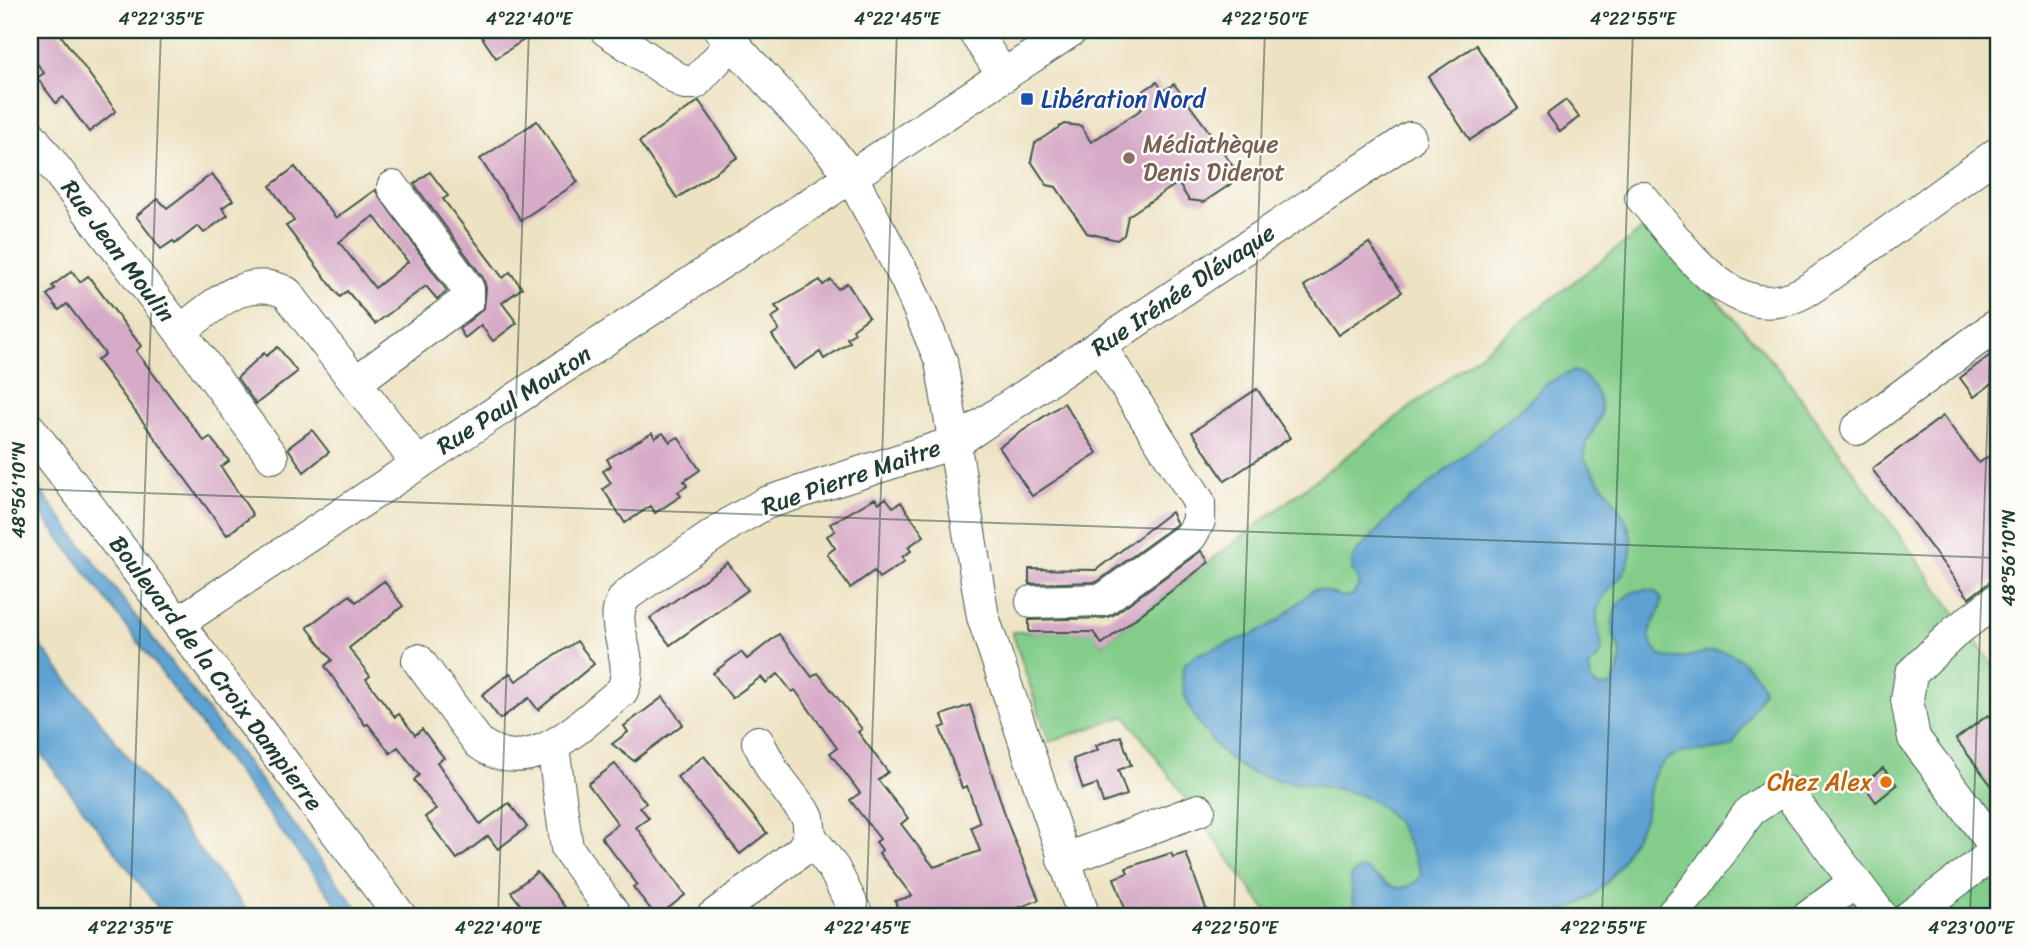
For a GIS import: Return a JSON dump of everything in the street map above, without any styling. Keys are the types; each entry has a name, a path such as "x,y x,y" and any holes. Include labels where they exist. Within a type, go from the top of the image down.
{"street":[{"path":"606,30 684,83 695,83 727,36 825,143 852,178 907,281 941,361 983,618 1084,917"},
{"path":"973,30 1003,76"},
{"name":"Rue Paul Mouton","path":"178,623 1072,30"},
{"name":"Rue Jean Moulin","path":"30,135 180,331 231,294 257,284 271,285 287,293 418,464"},
{"name":"Rue Irénée Dlévaque","path":"956,442 1410,138"},
{"path":"1641,197 1716,284 1746,299 1764,303 1781,302 1797,298 1998,153"},
{"path":"356,382 468,299 468,289 393,187"},
{"path":"1857,429 1998,324"},
{"path":"180,331 271,457"},
{"path":"1032,602 1103,600 1191,536 1199,521 1199,502 1100,346"},
{"name":"Boulevard de la Croix Dampierre","path":"30,429 401,917"},
{"name":"Rue Pierre Maitre","path":"553,747 622,691 627,681 629,670 617,617 621,600 628,594 759,506 858,471 956,442"},
{"path":"1909,917 1998,850 1914,738 1907,700 1911,674 1955,632 1998,599"},
{"path":"418,660 479,743 488,749 501,754 524,755 553,747 567,848 616,917"},
{"path":"758,742 772,771 808,817 810,836 834,869 858,917"},
{"path":"1670,917 1696,887 1750,811 1778,792 1788,793 1882,917"},
{"path":"1063,860 1199,810"},
{"path":"712,917 802,850 810,836"},
{"path":"1808,917 1855,882"}],"green space":[{"path":"1649,224 1780,370 1998,672 1998,917 1271,917 1126,716 1049,742 1012,632 1093,631 1102,644"}],"water":[{"path":"1573,371 1582,375 1592,385 1601,409 1600,417 1585,448 1584,458 1620,510 1631,537 1631,552 1626,568 1598,608 1601,650 1589,667 1591,681 1598,687 1611,686 1621,658 1613,633 1614,614 1622,600 1636,591 1645,590 1655,591 1662,599 1650,634 1650,640 1661,656 1674,658 1706,652 1727,652 1749,668 1760,681 1763,691 1732,746 1681,753 1659,767 1652,780 1644,819 1617,870 1585,901 1565,911 1522,919 1473,917 1453,911 1442,917 1359,917 1351,887 1351,876 1357,870 1365,869 1385,883 1399,888 1406,887 1421,876 1407,841 1394,819 1378,804 1359,795 1339,789 1272,779 1242,768 1213,743 1190,707 1183,687 1184,665 1193,656 1254,634 1278,621 1314,589 1344,597 1353,595 1360,583 1352,570 1354,555 1394,513 1524,406 1545,384"},
{"path":"30,477 364,917 346,917 30,499"},
{"path":"30,632 252,917 165,917 30,739"}],"building":[{"path":"30,30 57,30 116,111 89,132 63,97 56,103 37,78 44,73 30,54"},
{"path":"477,30 539,30 496,58"},
{"path":"1476,45 1518,108 1470,140 1428,77"},
{"name":"Médiathèque Denis Diderot","path":"1157,82 1163,91 1174,84 1211,134 1234,168 1231,184 1204,202 1189,200 1178,183 1128,216 1124,235 1117,240 1087,233 1056,187 1047,185 1031,161 1035,143 1064,124 1081,126 1091,142 1142,109 1134,97"},
{"path":"1566,100 1579,117 1560,132 1547,114"},
{"path":"699,101 738,157 677,198 639,142"},
{"path":"537,121 578,182 521,220 480,159"},
{"path":"295,167 336,218 375,190 447,291 437,299 426,286 375,324 347,291 340,297 286,226 294,221 270,186","holes":["374,216 408,262 375,288 339,242"]},
{"path":"430,172 448,196 443,199 503,278 510,272 522,288 502,303 517,323 493,341 481,325 465,338 459,329 484,308 486,288 483,278 414,184"},
{"path":"212,174 233,200 222,208 228,215 204,233 198,226 175,244 173,241 161,249 136,216 158,199 167,208"},
{"path":"1369,243 1402,292 1338,335 1304,286"},
{"path":"72,271 80,282 88,276 141,346 136,351 204,441 210,437 229,461 221,467 253,515 227,535 97,360 105,354 67,304 59,310 47,295 55,289 52,286"},
{"path":"820,280 823,285 831,280 838,289 847,283 869,317 853,329 855,333 847,338 850,342 824,359 820,352 794,369 772,335 779,330 771,318 780,312 775,306"},
{"path":"278,347 297,372 256,404 237,378 264,353 266,356"},
{"path":"1998,349 1998,379 1974,397 1960,378"},
{"path":"1257,389 1290,438 1225,481 1192,432"},
{"path":"1064,403 1097,453 1032,496 999,447"},
{"path":"1943,416 1979,463 1990,455 1998,467 1998,576 1969,598 1872,469"},
{"path":"312,430 329,452 304,472 288,448"},
{"path":"652,433 655,438 663,433 670,442 678,437 700,470 684,481 687,486 678,492 681,496 655,513 651,506 625,523 603,489 611,483 603,471 611,466 607,459"},
{"path":"875,498 879,503 886,498 893,507 901,502 924,536 908,547 911,551 902,557 905,561 879,578 874,571 850,588 827,554 835,548 827,536 835,531 830,524"},
{"path":"1171,512 1177,524 1097,582 1029,584 1029,569 1096,570"},
{"path":"1201,551 1209,562 1102,644 1093,632 1029,632 1029,620 1104,618 1113,615"},
{"path":"728,563 748,590 670,645 650,618"},
{"path":"384,581 403,606 349,648 370,676 366,679 395,717 399,714 415,735 422,729 444,758 437,762 480,824 509,803 527,827 498,849 488,836 457,859 425,817 436,809 414,780 419,775 398,747 390,753 368,724 365,725 325,666 332,660 307,627 350,595 356,602"},
{"path":"779,634 812,677 818,673 862,729 858,732 888,772 878,780 908,818 901,824 934,867 980,851 971,827 980,823 967,786 962,788 940,728 946,726 942,715 970,705 1009,827 1039,900 1015,909 1018,917 985,917 983,909 953,917 900,917 895,901 912,896 879,853 882,850 876,842 880,839 850,800 860,793 830,753 837,748 795,690 792,692 778,674 766,683 761,677 732,698 713,673 741,652 747,659"},
{"path":"577,641 594,664 538,710 529,698 500,719 482,695 510,673 516,681"},
{"path":"663,697 683,724 634,761 612,744 628,732 624,726"},
{"path":"1988,715 1998,729 1998,794 1956,739"},
{"path":"1121,736 1131,765 1118,770 1127,795 1103,803 1097,784 1083,789 1073,759 1098,750 1096,745"},
{"path":"704,756 767,833 740,854 677,777"},
{"path":"615,764 646,803 640,807 649,818 636,827 685,895 657,917 633,887 637,884 601,837 618,824 588,784"},
{"path":"1883,768 1897,785 1876,802 1863,784"},
{"path":"1171,853 1173,857 1186,853 1209,917 1128,917 1114,878 1128,873 1126,868"},
{"path":"537,872 572,917 530,917 511,892"}],"place":[{"name":"Libération Nord","path":"1027,99"},
{"name":"Médiathèque Denis Diderot","path":"1129,158"},
{"name":"Chez Alex","path":"1886,782"}]}
